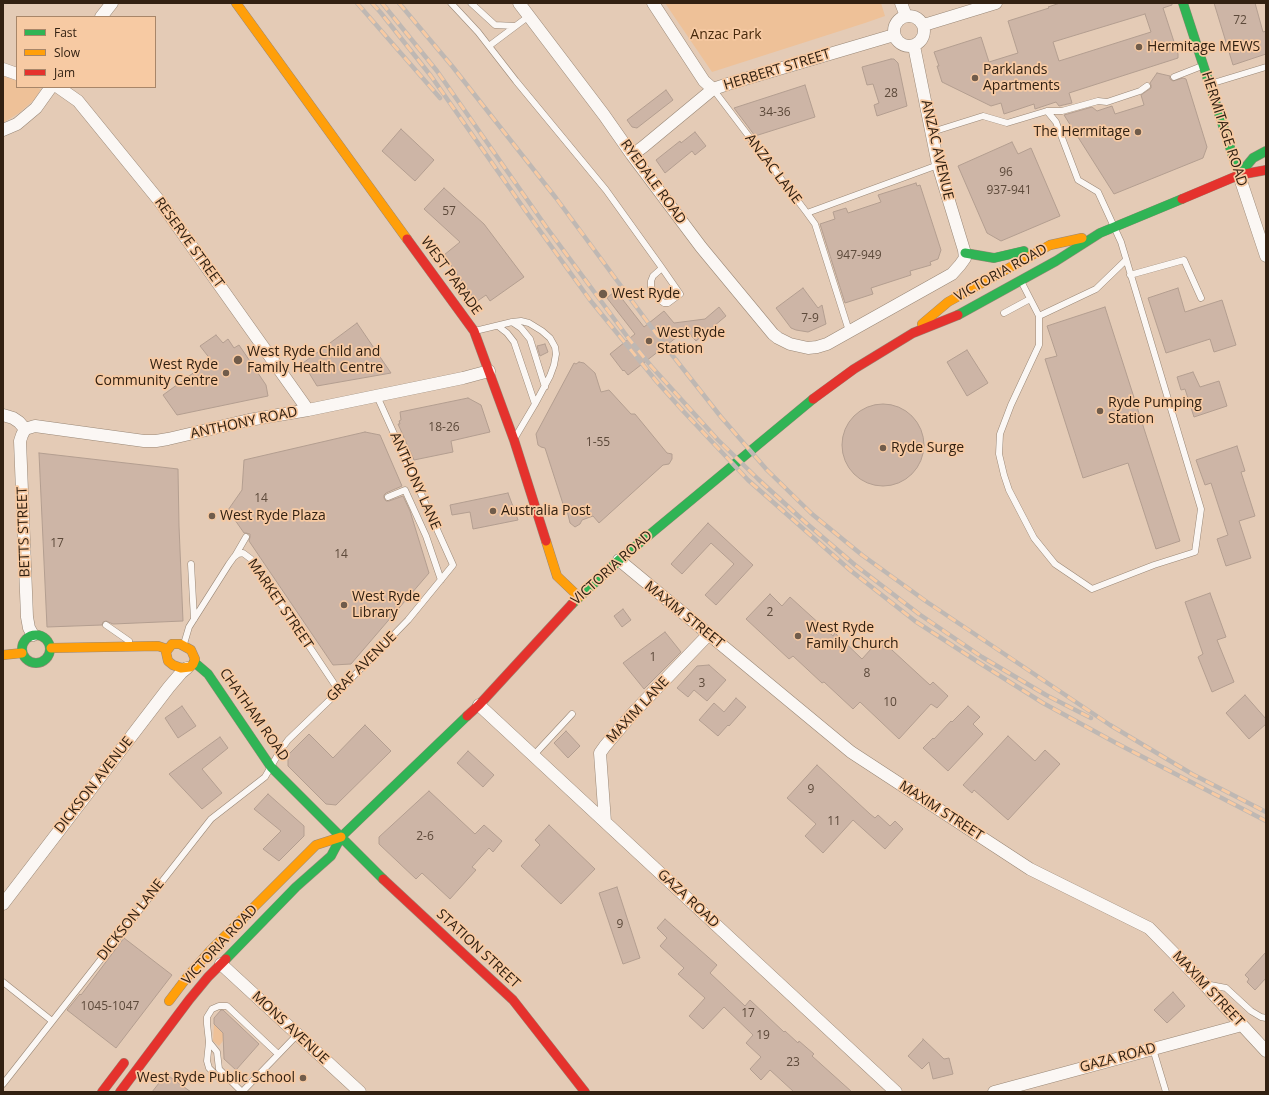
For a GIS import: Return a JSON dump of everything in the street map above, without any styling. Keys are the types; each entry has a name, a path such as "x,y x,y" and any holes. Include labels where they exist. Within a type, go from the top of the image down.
{"main road":[{"name":"WEST PARADE","path":"236,3 474,331 514,440 557,576 579,597"},
{"name":"HERMITAGE ROAD","path":"1183,3 1239,175"},
{"name":"VICTORIA ROAD","path":"1239,175 1253,158 1266,151"},
{"name":"VICTORIA ROAD","path":"913,333 948,302 1050,245 1100,233 1239,175 1266,170"},
{"name":"VICTORIA ROAD","path":"120,1092 193,995 221,964 296,887 331,856 341,837 479,705 559,617 619,560 831,384 913,333 956,316 1056,261 1100,233"},
{"path":"964,253 994,258 1050,245"},
{"path":"37,634 48,640 51,648 50,655 45,661 38,663 28,661 22,652 25,640 32,635 37,634"},
{"path":"174,644 180,644 191,650 195,659 190,665 181,668 170,663 166,656 167,650 174,644"},
{"path":"51,648 158,646 167,650"},
{"path":"3,655 22,652"},
{"name":"CHATHAM ROAD","path":"190,665 208,674 271,767 341,837"},
{"name":"VICTORIA ROAD","path":"166,1007 188,976 209,952 316,845 341,837"},
{"name":"STATION STREET","path":"341,837 439,932 513,1000 585,1092"},
{"path":"102,1092 129,1055"}],"street":[{"path":"103,16 112,3"},
{"name":"RYEDALE ROAD","path":"519,3 701,247 773,334 783,342 800,347"},
{"path":"653,3 704,81 713,89"},
{"path":"901,3 906,16"},
{"path":"924,25 996,3"},
{"path":"906,16 917,17 924,25 925,30 922,40 914,46 900,43 894,35 895,25 898,20 906,16"},
{"name":"HERBERT STREET","path":"632,155 713,89 894,35"},
{"name":"ANZAC AVENUE","path":"914,46 938,165 964,253"},
{"path":"3,69 16,74"},
{"path":"3,130 16,124 36,108 50,88"},
{"name":"RESERVE STREET","path":"59,88 78,101 161,203 308,410"},
{"name":"HERMITAGE ROAD","path":"1239,175 1266,256"},
{"name":"VICTORIA ROAD","path":"800,347 808,348 827,344 952,274 965,258 964,253"},
{"name":"ANTHONY ROAD","path":"25,429 35,426 144,441 156,441 249,420 378,396 489,371"},
{"path":"3,415 13,418 25,429"},
{"name":"BETTS STREET","path":"25,429 20,441 27,617 32,635"},
{"name":"MAXIM STREET","path":"619,560 851,752 1030,869 1149,928 1204,984 1266,1051"},
{"name":"MAXIM LANE","path":"605,822 600,753 634,712 708,635"},
{"name":"DICKSON AVENUE","path":"3,904 169,687 190,665"},
{"name":"GAZA ROAD","path":"479,705 896,1092"},
{"name":"MONS AVENUE","path":"221,964 360,1092"},
{"name":"GAZA ROAD","path":"994,1092 1242,1025"}],"lane":[{"path":"453,3 606,190 662,268 680,294 668,303 664,303 660,300 651,287 653,276 662,268"},
{"path":"471,3 495,25 515,26"},
{"path":"489,46 529,16"},
{"path":"1174,77 1203,66"},
{"path":"1209,85 1266,67"},
{"path":"932,132 983,116 1007,122 1047,111 1062,111 1098,101 1107,102 1140,91 1147,86"},
{"name":"ANZAC LANE","path":"713,89 807,213 938,165"},
{"path":"1014,266 1039,316 1039,345 1011,405 1000,434 999,454 1004,475 1010,490 1034,538 1055,564 1092,589 1154,565 1195,552 1201,508 1121,242 1098,192 1078,180 1056,122 1047,111"},
{"path":"807,213 815,224 849,331"},
{"path":"1039,316 1096,289 1126,260"},
{"path":"1130,276 1184,260 1201,298"},
{"path":"1004,313 1030,299"},
{"path":"474,331 521,321 536,326 550,338 555,347 556,354 554,365 545,386 514,440"},
{"path":"512,322 521,328 530,339 545,386"},
{"path":"498,326 507,333 514,342 535,404"},
{"name":"ANTHONY LANE","path":"378,396 453,565"},
{"path":"388,497 405,490 426,536 441,580"},
{"path":"234,557 246,537"},
{"name":"MARKET STREET","path":"184,646 189,628 194,619 234,557 238,554 243,554 251,559 339,690"},
{"path":"191,564 194,619"},
{"name":"GRAF AVENUE","path":"271,767 288,740 408,620 453,565"},
{"path":"106,625 136,647"},
{"path":"533,756 572,714"},
{"name":"DICKSON LANE","path":"3,1084 211,819 265,777 271,767"},
{"path":"3,982 52,1021"},
{"path":"1204,984 1226,988 1251,1011 1266,1018"},
{"path":"230,1080 217,1076 209,1068 207,1061 209,1042 207,1017 212,1009 219,1006 227,1006 278,1054"},
{"path":"209,1042 217,1052 219,1069 242,1092 297,1035"},
{"path":"1154,1048 1166,1092"}],"green space":[{"name":"Anzac Park","path":"665,3 881,3 885,16 712,72"},
{"path":"3,76 16,81 16,88 41,89 34,100 19,113 3,123"},
{"path":"214,1024 223,1033 223,1041 219,1046 213,1041"}],"building":[{"path":"1060,3 1172,3 1172,5 1163,8 1178,58 1069,93 1072,103 1059,106 1056,102 1035,109 1034,104 1004,114 1001,103 991,106 942,82 937,66 939,66 934,52 981,37 989,62 1018,53 1008,21 1049,8 1048,7","holes":["1145,14 1151,32 1059,61 1053,42"]},
{"path":"1214,3 1255,3 1263,32 1266,31 1266,54 1233,65"},
{"path":"894,59 898,63 907,106 877,116 874,105 879,103 873,84 867,85 862,67"},
{"name":"The Hermitage","path":"1157,73 1170,76 1170,79 1173,81 1183,78 1186,79 1207,147 1203,158 1114,194 1064,115 1092,107 1097,111 1112,106 1115,114 1144,105 1141,95 1151,88 1150,83"},
{"path":"805,85 815,117 755,136 734,108"},
{"path":"666,90 673,100 637,128 632,127 627,120"},
{"path":"401,129 434,160 415,181 382,151"},
{"path":"695,132 706,146 695,155 692,151 665,173 656,160 680,141 681,143"},
{"path":"1012,142 1018,154 1031,148 1060,216 1001,241 987,233 958,166"},
{"path":"916,183 917,186 920,185 941,250 938,259 930,262 931,265 910,271 911,275 871,288 873,294 845,303 820,224 835,219 833,212 846,208 848,213 881,202 878,195"},
{"path":"444,188 484,224 524,277 490,301 486,295 476,302 444,255 460,242 424,209"},
{"path":"803,288 818,308 822,305 826,324 808,332 791,328 776,308"},
{"path":"1178,288 1185,312 1222,300 1236,345 1214,352 1210,339 1166,353 1148,298"},
{"name":"West Ryde Station","path":"615,291 644,327 664,311 674,323 705,319 719,307 726,316 696,341 686,330 628,375 610,354 635,334 607,298"},
{"name":"Ryde Pumping Station","path":"1105,307 1180,541 1156,549 1128,463 1083,478 1045,359 1057,356 1047,326"},
{"path":"357,323 391,373 317,386 303,363"},
{"name":"West Ryde Community Centre","path":"216,335 223,343 228,339 234,348 239,345 266,385 268,396 177,415 163,395 211,360 200,346"},
{"path":"545,344 548,352 540,356 537,346"},
{"path":"967,350 988,383 967,396 947,362"},
{"path":"579,362 584,363 595,373 601,392 609,390 631,414 635,414 667,453 672,454 672,459 669,464 663,465 599,523 593,516 582,520 580,524 575,527 570,523 566,506 564,507 545,448 538,445 536,434 574,363 576,364"},
{"path":"1193,372 1200,387 1219,381 1227,406 1194,417 1185,389 1181,390 1177,377"},
{"path":"468,398 481,405 490,432 451,441 453,452 414,460 398,424 400,424 399,421 401,420 400,412"},
{"name":"Ryde Surge","path":"883,404 899,407 912,416 921,429 924,445 921,461 912,474 899,483 883,486 867,483 854,474 845,461 842,445 845,429 854,416 867,407"},
{"path":"365,432 380,435 402,486 386,493 384,498 386,501 389,501 403,496 410,511 429,573 351,664 333,665 249,541 250,534 244,533 228,510 242,490 244,460"},
{"path":"1237,446 1245,471 1241,472 1255,516 1239,521 1251,558 1226,566 1217,539 1228,535 1211,483 1205,485 1196,460"},
{"path":"39,453 178,469 183,621 113,624 106,621 103,622 102,625 47,627"},
{"name":"Australia Post","path":"508,493 518,520 473,529 470,512 452,515 450,505"},
{"path":"708,523 753,565 716,605 705,595 734,564 711,543 682,574 671,564"},
{"path":"1210,593 1226,637 1217,640 1234,682 1212,692 1198,657 1203,654 1185,602"},
{"path":"770,594 782,606 790,597 833,636 835,633 862,659 880,639 930,685 933,682 948,696 937,708 931,704 899,739 860,702 853,709 793,656 789,659 746,619"},
{"path":"623,609 631,620 622,627 614,616"},
{"path":"665,632 681,652 644,689 623,663"},
{"path":"709,665 726,680 707,701 694,690 688,697 677,688 697,666"},
{"path":"1245,695 1266,719 1266,724 1249,739 1226,713"},
{"path":"736,698 746,707 718,736 699,720 714,703 724,712"},
{"path":"182,706 196,726 178,738 165,718"},
{"path":"968,706 980,717 973,724 983,734 948,771 923,748"},
{"path":"365,725 391,751 336,805 326,804 288,766 288,755 309,734 333,758"},
{"path":"566,731 580,746 568,758 554,743"},
{"path":"1008,736 1035,761 1045,750 1060,764 1008,820 974,790 972,793 963,785"},
{"path":"220,737 228,748 202,769 222,793 202,809 169,774"},
{"path":"468,751 494,775 483,787 457,763"},
{"path":"817,765 875,818 878,815 890,826 895,821 903,829 885,849 853,820 823,853 805,836 816,824 787,798"},
{"path":"429,791 475,834 484,825 502,841 493,852 489,848 472,867 476,870 450,899 422,873 416,879 379,844 379,837"},
{"path":"268,794 304,826 304,836 279,861 263,849 281,831 254,809"},
{"path":"549,825 595,869 561,904 521,866 540,845 535,840"},
{"path":"617,887 640,958 623,964 599,893"},
{"path":"665,919 717,965 710,973 745,1006 750,1000 784,1032 785,1031 798,1043 799,1041 814,1054 812,1056 852,1092 794,1092 770,1070 761,1080 750,1069 761,1057 746,1043 753,1035 724,1007 703,1029 689,1016 705,998 678,974 684,968 660,946 667,938 657,928"},
{"path":"124,938 172,975 116,1048 67,1010 80,994 81,995"},
{"path":"1266,952 1266,978 1255,990 1247,982 1249,979 1245,975"},
{"path":"1173,992 1185,1006 1167,1023 1154,1010"},
{"path":"221,1010 223,1010 259,1044 236,1070 224,1059 223,1033 214,1024 214,1018"},
{"path":"923,1039 944,1059 949,1058 953,1074 933,1079 929,1062 922,1069 908,1056"},
{"path":"166,1074 191,1092 152,1092"}],"railway":[{"path":"357,3 440,98"},
{"path":"372,3 431,76 590,300 657,382 748,480 850,570 915,621 1043,703 1116,743 1266,821"},
{"path":"382,3 437,71 547,228 629,339 651,366 718,440 805,522 855,565 919,614 982,657 1046,695 1091,718"},
{"path":"399,3 452,66 556,198 669,351 721,417 767,470 812,514 862,555 927,602 1110,725 1192,774 1266,812"}],"traffic: fast":[{"path":"1183,3 1239,175"},
{"path":"1239,175 1253,158 1266,151"},
{"path":"958,315 1056,261 1100,233 1182,199"},
{"path":"965,253 994,258 1024,251"},
{"path":"572,604 619,560 813,399"},
{"path":"36,635 42,636 46,639 49,643 50,649 49,655 46,659 42,662 36,663 30,662 26,659 23,655 22,649 23,643 26,639 30,636 36,635"},
{"path":"194,662 208,674 271,767 383,879"},
{"path":"226,959 296,887 331,856 341,837 467,716"}],"traffic: slow":[{"path":"236,3 407,239"},
{"path":"922,324 948,302 1050,245 1082,238"},
{"path":"546,541 557,576 579,597"},
{"path":"172,644 180,644 191,650 195,659 190,667 181,668 168,661 166,652 172,644"},
{"path":"51,648 158,646 167,649"},
{"path":"3,655 22,653"},
{"path":"169,1001 209,952 316,845 341,837"}],"traffic: jam":[{"path":"1182,199 1239,175 1266,170"},
{"path":"407,239 474,331 514,440 546,541"},
{"path":"813,399 854,369 913,333 958,315"},
{"path":"467,716 479,705 572,604"},
{"path":"383,879 513,1000 585,1092"},
{"path":"120,1092 189,1000 208,977 226,959"},
{"path":"102,1092 124,1063"}],"place":[{"name":"Hermitage MEWS","path":"1139,47"},
{"name":"Parklands Apartments","path":"975,78"},
{"name":"The Hermitage","path":"1138,132"},
{"name":"West Ryde","path":"603,294"},
{"name":"West Ryde Station","path":"649,341"},
{"name":"West Ryde Child and Family Health Centre","path":"238,360"},
{"name":"West Ryde Community Centre","path":"226,373"},
{"name":"Ryde Pumping Station","path":"1100,411"},
{"name":"Ryde Surge","path":"883,448"},
{"name":"Australia Post","path":"493,511"},
{"name":"West Ryde Plaza","path":"212,516"},
{"name":"West Ryde Library","path":"344,605"},
{"name":"West Ryde Family Church","path":"798,636"},
{"name":"West Ryde Public School","path":"303,1078"}]}
